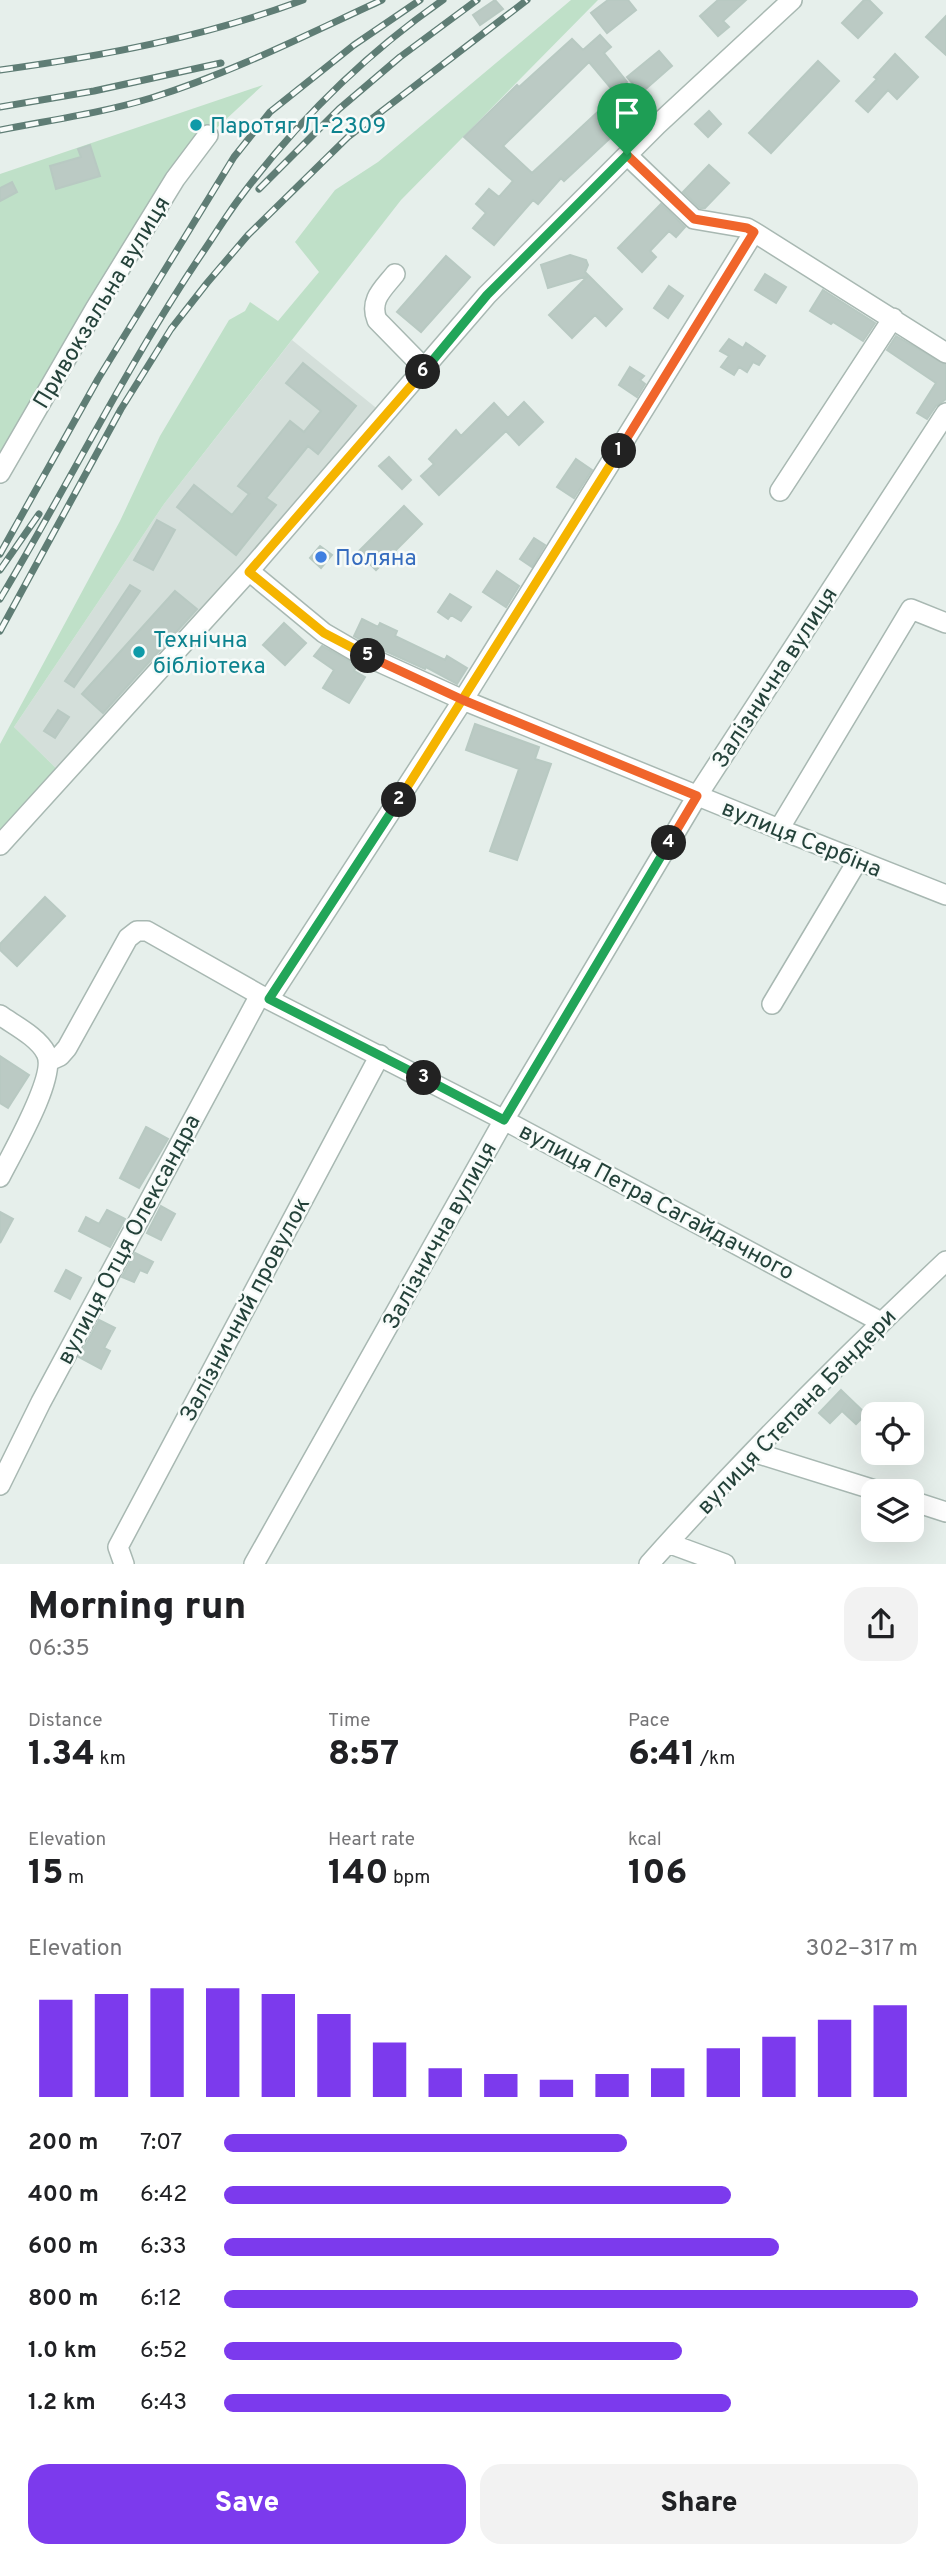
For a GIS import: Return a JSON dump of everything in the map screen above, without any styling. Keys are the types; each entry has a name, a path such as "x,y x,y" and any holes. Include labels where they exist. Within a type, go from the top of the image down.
{"street":[{"path":"0,845 249,572 487,295 627,155 792,0"},
{"name":"Привокзальна вулиця","path":"0,473 153,215 192,154 208,135"},
{"path":"627,155 694,219 747,228 946,353"},
{"name":"вулиця Отця Олександра","path":"0,1485 41,1402 265,997 463,700 754,232"},
{"path":"395,274 376,297 374,314 425,369"},
{"path":"780,491 893,318"},
{"name":"Залізнична вулиця","path":"254,1564 504,1120 697,796 946,413"},
{"name":"вулиця Сербіна","path":"249,572 338,642 463,700 946,895"},
{"path":"779,829 911,609 946,623"},
{"path":"772,1004 858,860"},
{"name":"вулиця Петра Сагайдачного","path":"49,1061 60,1056 67,1048 128,938 134,932 147,931 265,997 504,1120 881,1322"},
{"path":"0,1015 40,1045 49,1061 44,1086 0,1177"},
{"name":"Залізничний провулок","path":"124,1564 118,1547 380,1055"},
{"name":"вулиця Степана Бандери","path":"649,1564 753,1452 881,1322 946,1261"},
{"path":"753,1452 861,1486"},
{"path":"924,1505 946,1512"},
{"path":"668,1543 690,1557 725,1564"}],"shaded area":[{"path":"292,340 385,415 64,776 14,727 164,504"}],"green space":[{"path":"571,0 598,0 401,200 164,504 14,727 64,776 0,845 0,744 120,521 160,436 229,320 245,311 250,302 278,321 319,272 295,242 335,190 378,162"},
{"path":"263,85 168,173 0,454 0,174"}],"building":[{"path":"495,0 503,9 480,25 473,15"},
{"path":"608,0 628,0 636,10 607,33 591,13"},
{"path":"718,0 746,0 723,21 729,27 718,36 700,16"},
{"path":"864,0 869,0 882,13 858,38 842,23"},
{"path":"946,16 946,55 926,37"},
{"path":"600,35 611,47 604,53 627,82 615,93 589,62 503,146 532,173 602,108 621,128 564,181 561,178 538,204 533,200 494,245 473,228 486,213 476,204 489,189 499,197 513,181 464,137 517,85 519,87 572,39 583,50"},
{"path":"659,51 672,66 641,93 627,77"},
{"path":"895,54 918,77 897,99 888,90 868,112 856,101 877,79 874,77"},
{"path":"818,61 839,81 771,153 749,133"},
{"path":"709,111 721,124 708,137 695,124"},
{"path":"90,145 100,176 56,189 50,166 81,157 78,149"},
{"path":"709,165 729,183 705,208 700,208 683,192"},
{"path":"12,182 17,192 0,201 0,188"},
{"path":"661,204 685,227 676,237 669,231 650,251 656,257 642,272 618,248"},
{"path":"570,255 586,260 588,265 585,272 622,309 606,326 595,315 572,338 549,315 588,276 548,288 541,265"},
{"path":"446,256 470,277 421,332 397,312"},
{"path":"765,274 786,287 776,303 755,290"},
{"path":"669,286 683,296 668,318 654,308"},
{"path":"823,290 875,323 863,341 810,311"},
{"path":"896,336 946,365 946,399 936,406 927,419 917,413 936,383 887,350"},
{"path":"729,339 743,348 746,343 765,356 759,365 753,362 747,372 739,367 734,375 721,367 729,356 720,351"},
{"path":"303,363 356,406 318,454 308,446 266,498 276,505 236,555 177,507 194,485 232,515 249,494 238,486 290,421 304,432 321,411 286,383"},
{"path":"630,367 644,376 640,380 645,384 637,397 619,385"},
{"path":"524,402 543,422 519,445 506,431 439,495 421,476 434,464 429,459 456,430 461,436 494,403 508,418"},
{"path":"389,457 411,480 402,489 379,466"},
{"path":"576,459 592,470 574,498 557,487"},
{"path":"404,506 422,524 376,570 358,552"},
{"path":"157,520 175,530 153,570 134,560"},
{"path":"534,538 545,545 532,567 520,559"},
{"name":"Поляна","path":"320,546 332,555 321,568 310,558"},
{"path":"497,571 519,586 506,607 483,592"},
{"path":"130,585 140,591 74,687 65,681"},
{"name":"Технічна бібліотека","path":"175,591 197,609 103,713 82,694"},
{"path":"450,594 471,607 461,621 451,615 448,619 438,612"},
{"path":"362,619 378,627 380,623 397,631 395,636 445,660 447,656 467,668 457,684 426,667 425,669 361,640 354,636"},
{"path":"284,623 306,643 285,665 263,645"},
{"path":"322,646 357,665 354,671 365,677 349,703 323,688 334,670 314,656"},
{"path":"58,710 69,717 55,738 44,731"},
{"path":"475,724 539,747 535,759 551,764 517,860 490,851 519,769 466,750"},
{"path":"45,897 65,916 17,966 0,950 0,944"},
{"path":"0,1056 29,1075 8,1108 0,1103"},
{"path":"146,1127 168,1139 139,1188 120,1178"},
{"path":"161,1206 175,1214 161,1240 147,1233"},
{"path":"107,1210 125,1219 110,1247 79,1231 86,1217 99,1224"},
{"path":"0,1212 13,1219 0,1243"},
{"path":"135,1253 153,1262 147,1273 140,1270 134,1282 122,1277"},
{"path":"66,1270 81,1278 70,1299 55,1291"},
{"path":"99,1320 115,1328 104,1348 110,1351 101,1369 79,1357"},
{"path":"841,1390 861,1409 861,1419 856,1424 842,1411 830,1423 819,1413"}],"railway":[{"path":"0,70 153,44 229,25 303,0"},
{"path":"0,130 114,108 181,88 268,53 382,0"},
{"path":"0,554 98,379 234,157 270,112 354,45 420,0"},
{"path":"0,599 149,337 237,202 286,141 335,90 387,42 443,0"},
{"path":"259,189 339,109 400,57 477,0"},
{"path":"0,631 121,409 171,329 207,283 248,235 348,137 527,0"},
{"path":"0,107 94,91 221,63"},
{"path":"0,570 39,514"}],"place":[{"name":"Паротяг Л-2309","path":"196,125"},
{"name":"Поляна","path":"321,557"},
{"name":"Технічна бібліотека","path":"139,652"}],"route":[{"path":"627,155 554,225 487,295 249,572 338,642 463,700 697,796 504,1120 269,999 463,700 754,232 747,228 694,219 627,155"}]}
